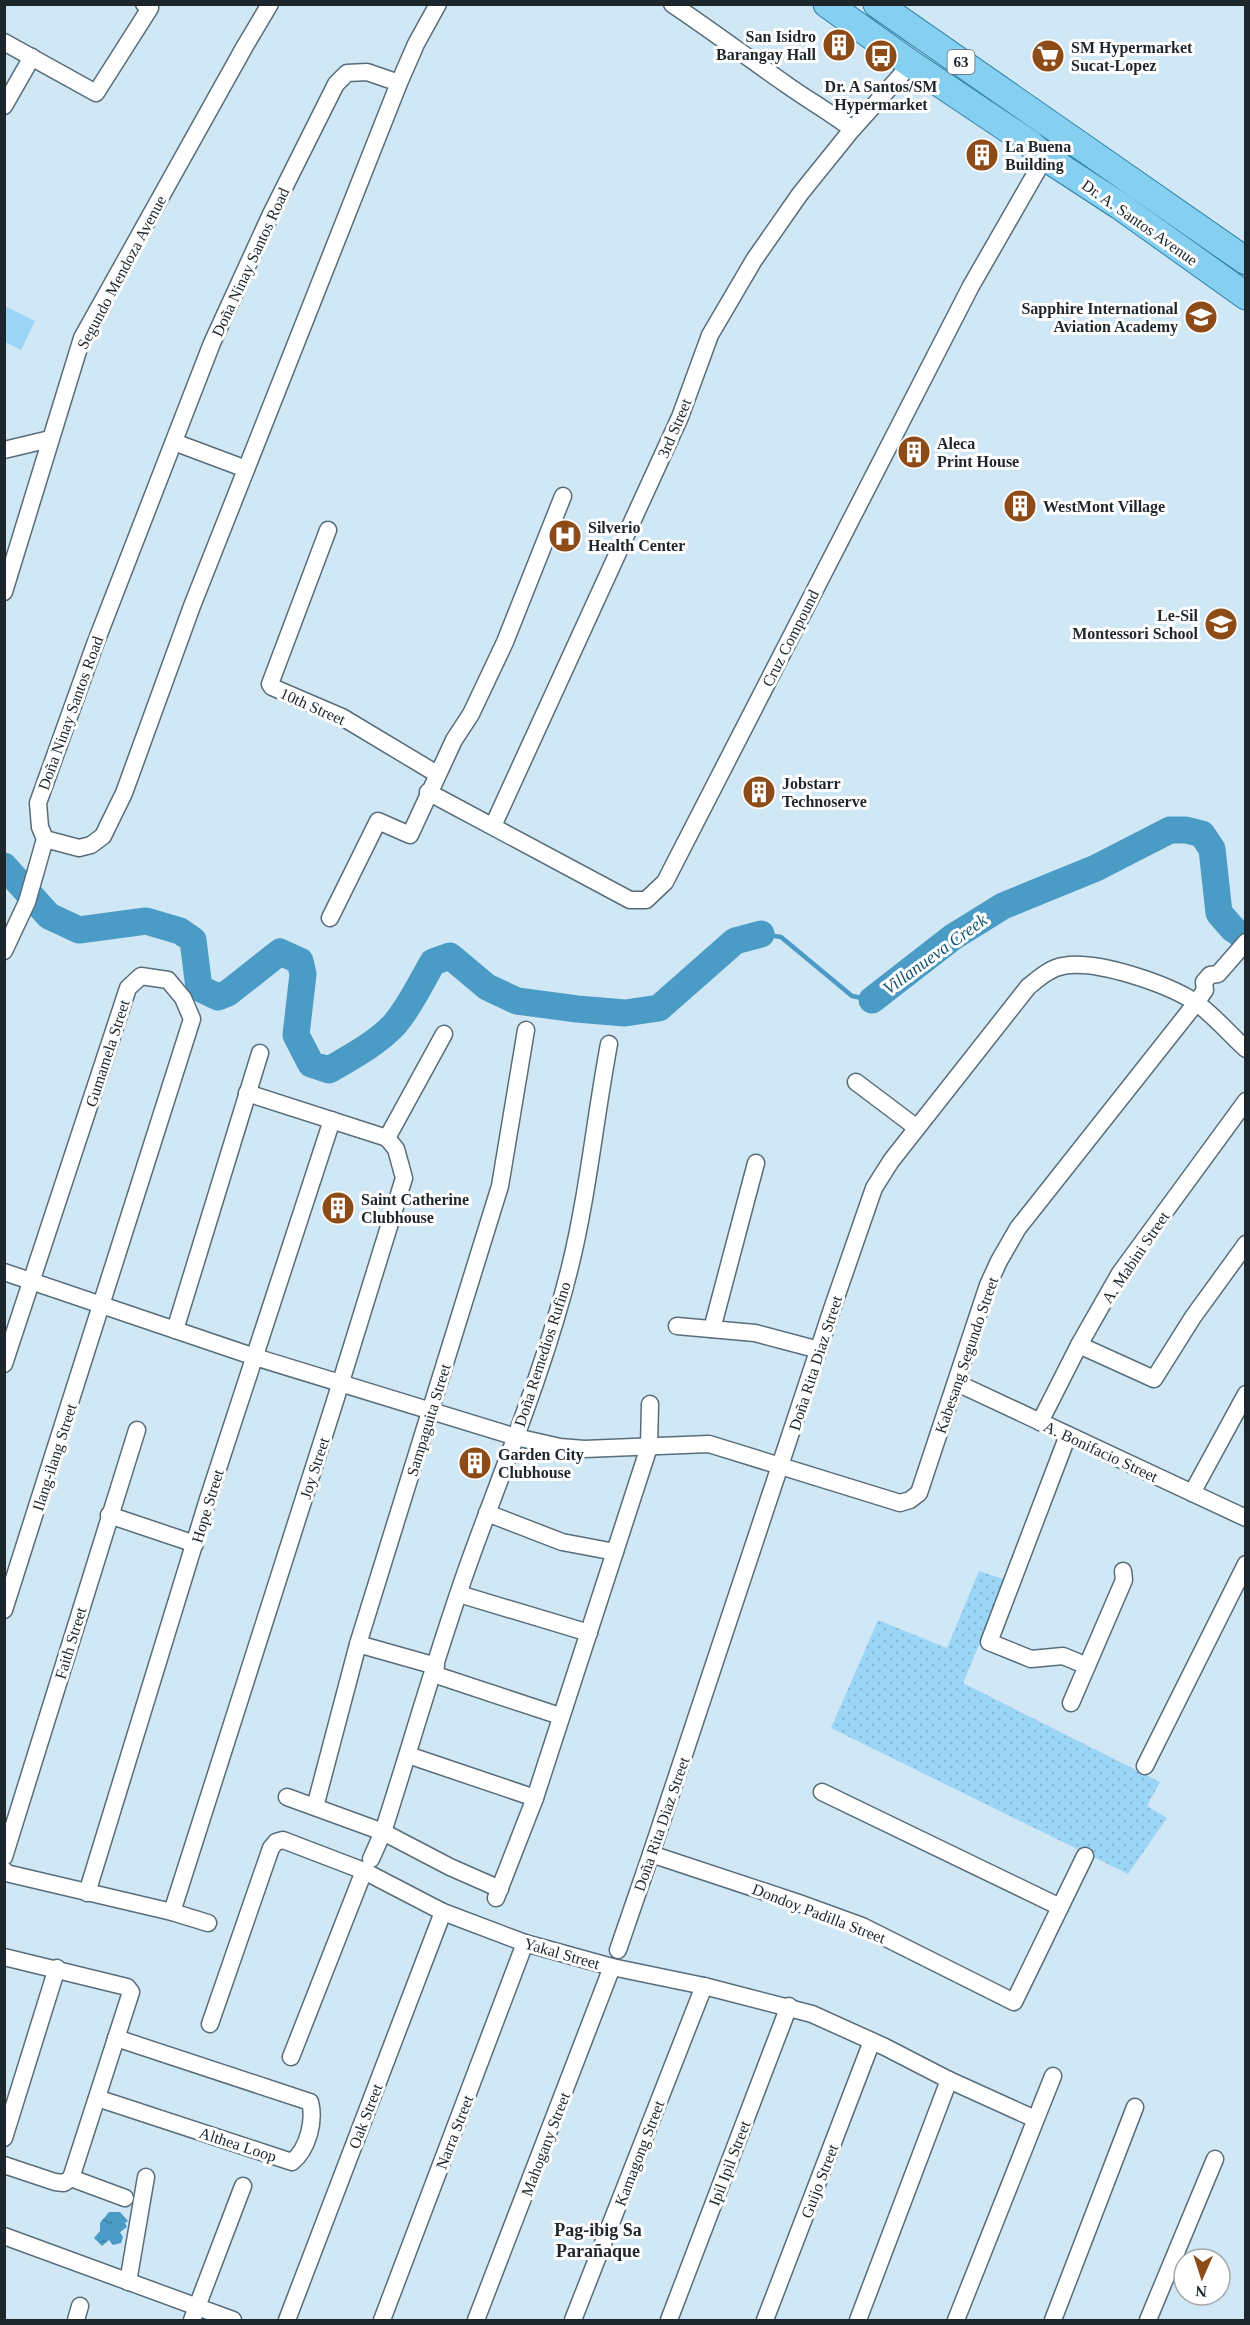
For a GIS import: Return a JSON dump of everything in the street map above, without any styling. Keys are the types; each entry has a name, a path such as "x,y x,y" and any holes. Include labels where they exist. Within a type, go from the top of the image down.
{"main road":[{"name":"Dr. A. Santos Avenue","path":"827,4 1120,206 1245,296"},
{"name":"Dr. A. Santos Avenue","path":"877,4 1045,119 1245,261"},
{"path":"1037,150 1045,119"}],"street":[{"name":"Segundo Mendoza Avenue","path":"4,592 82,338 244,46 270,4"},
{"path":"4,951 28,897 45,839 79,848 91,845 103,836 124,793 192,606 399,83 416,44 438,4"},
{"path":"672,4 717,33 788,86 831,112 852,129"},
{"path":"4,42 96,93 147,6"},
{"path":"4,106 32,57"},
{"name":"3rd Street","path":"493,826 680,417 710,335 754,260 800,194 852,129 911,64"},
{"name":"Doña Ninay Santos Road","path":"45,839 40,826 38,803 94,647 212,343 271,214 336,84 347,74 367,72 399,83"},
{"name":"Cruz Compound","path":"428,792 630,900 646,900 665,882 971,286 1037,150"},
{"path":"4,450 50,439"},
{"path":"174,442 246,469"},
{"path":"330,918 378,821 410,835 428,792 454,740 471,714 505,642 563,496"},
{"name":"10th Street","path":"328,530 270,684 272,687 342,717 437,774"},
{"name":"Kabesang Segundo Street","path":"4,1272 103,1303 255,1356 516,1437 560,1447 584,1449 709,1444 900,1503 910,1500 919,1493 988,1285 1018,1228 1200,996 1204,982 1210,975 1218,974 1245,942"},
{"name":"Doña Rita Diaz Street","path":"618,1950 874,1188 891,1161 1028,987 1045,974 1061,966 1082,964 1115,970 1200,996 1245,1049"},
{"name":"Gumamela Street","path":"31,1281 128,988 141,976 168,980 183,998 192,1019 103,1303"},
{"name":"Sampaguita Street","path":"315,1807 358,1644 500,1186 526,1030"},
{"path":"248,1093 387,1137 444,1034"},
{"name":"Doña Remedios Rufino","path":"291,2057 383,1832 459,1594 546,1349 570,1268 585,1193 597,1105 609,1044"},
{"path":"175,1330 260,1053"},
{"path":"856,1082 917,1128"},
{"name":"A. Mabini Street","path":"1040,1422 1079,1345 1120,1273 1245,1101"},
{"name":"Hope Street","path":"87,1893 195,1544 332,1120"},
{"name":"Joy Street","path":"172,1912 404,1178 396,1149 387,1137"},
{"path":"712,1329 756,1163"},
{"path":"1079,1345 1154,1379 1193,1317 1245,1244"},
{"path":"4,1364 31,1281"},
{"name":"Ilang-ilang Street","path":"4,1610 103,1303"},
{"path":"677,1326 755,1333 819,1350"},
{"name":"A. Bonifacio Street","path":"957,1383 1245,1518"},
{"path":"1192,1493 1241,1413 1245,1394"},
{"path":"288,1797 383,1832 498,1894 535,1798 649,1447 650,1404"},
{"name":"Faith Street","path":"4,1857 136,1430"},
{"path":"1068,1435 989,1642 1030,1659 1063,1656 1087,1666"},
{"path":"487,1513 562,1542 615,1552"},
{"path":"109,1515 195,1544"},
{"path":"1145,1766 1245,1564"},
{"path":"1071,1703 1124,1580 1123,1570"},
{"path":"459,1594 589,1633"},
{"path":"358,1644 560,1716"},
{"path":"408,1755 535,1798"},
{"path":"822,1791 1060,1907 1085,1856"},
{"name":"Yakal Street","path":"210,2024 272,1848 276,1842 283,1839 368,1865 443,1912 525,1942 612,1967 704,1986 813,2014 1035,2119"},
{"name":"Dondoy Padilla Street","path":"651,1854 862,1926 1014,2002 1060,1907"},
{"path":"4,1870 208,1923"},
{"name":"Oak Street","path":"287,2320 443,1912"},
{"name":"Narra Street","path":"382,2320 525,1942"},
{"path":"4,1957 57,1968 127,1987 130,1992 71,2178 64,2183 55,2182 4,2165"},
{"name":"Mahogany Street","path":"476,2320 612,1967"},
{"path":"4,2138 57,1968"},
{"name":"Kamagong Street","path":"573,2320 704,1986"},
{"name":"Ipil Ipil Street","path":"669,2320 789,2006"},
{"name":"Althea Loop","path":"98,2098 292,2162 301,2154 314,2115 310,2102 116,2038"},
{"name":"Guijo Street","path":"765,2320 872,2041"},
{"path":"956,2320 1053,2076"},
{"path":"858,2320 949,2080"},
{"path":"1053,2320 1135,2107"},
{"path":"1148,2320 1215,2159"},
{"path":"128,2282 146,2176"},
{"path":"71,2178 125,2198"},
{"path":"195,2314 243,2186"},
{"path":"4,2236 128,2282 195,2314 233,2320"}],"shaded area":[{"path":"5,306 35,321 21,350 5,342"},
{"path":"979,1571 1006,1580 963,1683 1160,1782 1147,1806 1167,1818 1128,1874 831,1728 878,1620 947,1648"}],"water":[{"path":"109,2212 120,2212 128,2221 125,2223 127,2227 120,2232 123,2237 121,2243 113,2245 109,2240 102,2246 94,2238 100,2231 100,2223"}],"waterway":[{"name":"Villanueva Creek","path":"872,1000 953,937 1003,906 1096,868 1170,830 1186,830 1202,834 1212,849 1219,913 1233,929 1246,938"},
{"name":"Villanueva Creek","path":"4,866 49,916 79,930 146,921 180,931 193,940 199,988 218,997 228,993 280,952 300,961 303,974 296,1035 311,1064 329,1070 363,1050 387,1032 405,1010 433,962 450,956 487,987 517,1001 625,1013 659,1008 735,941 761,934"},
{"name":"Villanueva Creek","path":"761,934 781,937 852,996 872,1000"}],"place":[{"name":"San Isidro Barangay Hall","path":"839,45"},
{"name":"Dr. A Santos/SM Hypermarket","path":"881,56"},
{"name":"SM Hypermarket Sucat-Lopez","path":"1048,56"},
{"name":"La Buena Building","path":"982,155"},
{"name":"Sapphire International Aviation Academy","path":"1201,317"},
{"name":"Aleca Print House","path":"914,452"},
{"name":"WestMont Village","path":"1020,506"},
{"name":"Silverio Health Center","path":"565,536"},
{"name":"Le-Sil Montessori School","path":"1221,624"},
{"name":"Jobstarr Technoserve","path":"759,792"},
{"name":"Saint Catherine Clubhouse","path":"338,1208"},
{"name":"Garden City Clubhouse","path":"475,1463"}],"district":[{"name":"Pag-ibig Sa Parañaque","path":"598,2240"}]}
